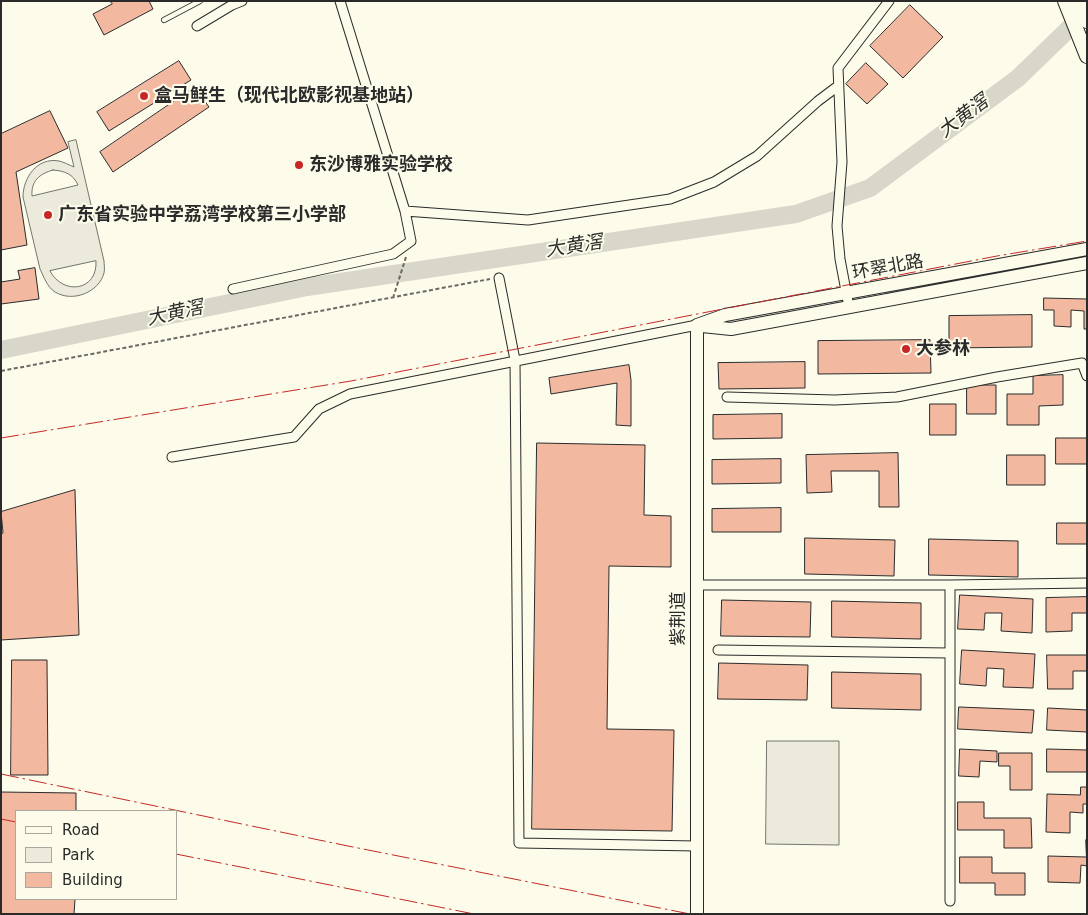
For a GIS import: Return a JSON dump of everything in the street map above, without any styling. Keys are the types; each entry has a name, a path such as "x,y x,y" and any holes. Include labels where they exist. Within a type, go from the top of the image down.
{"highway":[{"path":"1079,1 1087,20"}],"main road":[{"path":"1065,1 1087,56"}],"street":[{"path":"198,26 242,1"},
{"path":"232,289 393,254 411,241 405,211 340,1"},
{"path":"849,307 836,226 842,162 838,68 889,1"},
{"path":"405,211 528,220 670,199 714,182 757,156 812,106 838,86"},
{"name":"环翠北路","path":"697,325 725,316 1087,249"},
{"path":"172,457 294,437 319,409 350,394 697,325 731,329 1087,263"},
{"path":"499,278 515,360 519,842 696,846"},
{"name":"紫荆道","path":"696,914 697,325"},
{"path":"727,397 835,400 897,397 997,377 1082,363 1087,376"},
{"path":"697,585 1087,583"},
{"path":"950,585 950,901"},
{"path":"718,650 950,653"}],"lane":[{"path":"164,20 200,1"}],"path":[{"path":"393,298 411,241"},
{"path":"1,371 499,278"}],"green space":[{"path":"76,140 104,261 104,273 97,286 77,296 62,295 55,292 44,278 40,269 23,197 29,176 33,170 44,162 61,161 74,167 68,142","holes":["53,170 68,174 74,178 78,185 32,196 33,186 37,179","96,261 95,271 91,279 79,287 63,284 50,271"]},
{"path":"767,741 839,741 839,845 766,844"}],"building":[{"path":"110,1 149,1 153,9 104,35 93,14 112,4"},
{"path":"910,5 943,37 903,78 870,46"},
{"name":"盒马鲜生（现代北欧影视基地站）","path":"179,61 191,80 109,131 97,112"},
{"path":"866,63 888,84 867,104 846,84"},
{"path":"195,87 209,107 113,172 100,152"},
{"path":"50,111 68,148 16,172 27,245 1,250 1,134"},
{"path":"35,268 39,299 1,304 1,282 20,279 18,271"},
{"path":"1044,298 1087,299 1087,329 1084,329 1084,311 1071,310 1071,327 1054,326 1054,310 1044,310"},
{"path":"1032,315 1032,347 949,348 949,316"},
{"path":"930,340 931,373 818,374 818,341"},
{"path":"805,362 805,388 719,389 718,363"},
{"path":"629,365 631,380 631,426 616,425 617,383 551,394 549,378"},
{"path":"1063,375 1063,405 1039,406 1039,425 1007,425 1007,394 1033,394 1033,376"},
{"path":"967,385 996,385 996,414 967,414"},
{"path":"930,404 956,404 956,435 930,435"},
{"path":"782,414 782,438 713,439 713,415"},
{"path":"1056,438 1087,438 1087,464 1056,464"},
{"path":"537,443 645,445 644,515 671,516 671,567 609,566 607,729 674,730 672,831 532,829"},
{"path":"898,453 899,507 879,507 879,471 831,471 832,492 807,493 806,455"},
{"path":"1007,455 1045,455 1045,485 1007,485"},
{"path":"781,459 781,483 712,484 712,460"},
{"path":"75,490 79,635 1,640 1,534 3,533 1,512"},
{"path":"781,508 781,532 712,532 712,509"},
{"path":"1057,523 1087,523 1087,544 1057,544"},
{"path":"805,538 895,540 894,576 805,574"},
{"path":"929,539 1018,541 1018,577 929,575"},
{"path":"960,595 1033,599 1032,633 1001,631 1002,613 985,613 984,630 958,629"},
{"path":"1087,597 1087,613 1072,613 1072,631 1046,632 1046,598"},
{"path":"722,600 811,602 810,637 721,636"},
{"path":"832,601 921,603 921,639 832,637"},
{"path":"962,650 1035,654 1033,688 1003,687 1004,669 987,668 986,686 960,684"},
{"path":"1047,655 1087,655 1087,671 1073,671 1073,689 1048,689"},
{"path":"12,660 47,660 48,775 11,775"},
{"path":"719,663 808,665 807,700 718,699"},
{"path":"832,672 921,674 921,710 832,708"},
{"path":"959,707 1034,710 1032,733 958,729"},
{"path":"1048,708 1087,710 1087,732 1047,730"},
{"path":"960,749 997,751 997,762 980,761 979,777 959,776"},
{"path":"1047,749 1087,750 1087,772 1047,772"},
{"path":"999,753 1032,753 1032,790 1010,790 1010,766 999,766"},
{"path":"1081,787 1087,787 1087,804 1083,804 1083,813 1070,812 1070,833 1046,832 1047,794 1080,795"},
{"path":"1,792 76,793 76,810 15,810 15,900 75,900 74,914 1,914"},
{"path":"958,802 984,802 984,818 1031,818 1032,848 1004,848 1004,830 958,830"},
{"path":"1086,840 1087,866 1081,865 1080,883 1048,882 1048,856 1086,857"},
{"path":"960,857 992,857 992,873 1025,873 1025,895 995,895 995,883 960,883"}],"waterway":[{"name":"大黄滘","path":"1,350 307,287 796,214 870,188 1018,78 1085,13"}],"power":[{"path":"1,438 351,381 997,256 1087,241"},
{"path":"1,774 174,810"},
{"path":"178,811 690,914"},
{"path":"1,819 15,822"},
{"path":"178,854 474,914"}],"place":[{"name":"盒马鲜生（现代北欧影视基地站）","path":"144,96"},
{"name":"东沙博雅实验学校","path":"299,165"},
{"name":"广东省实验中学荔湾学校第三小学部","path":"48,215"},
{"name":"大参林","path":"906,349"}]}
